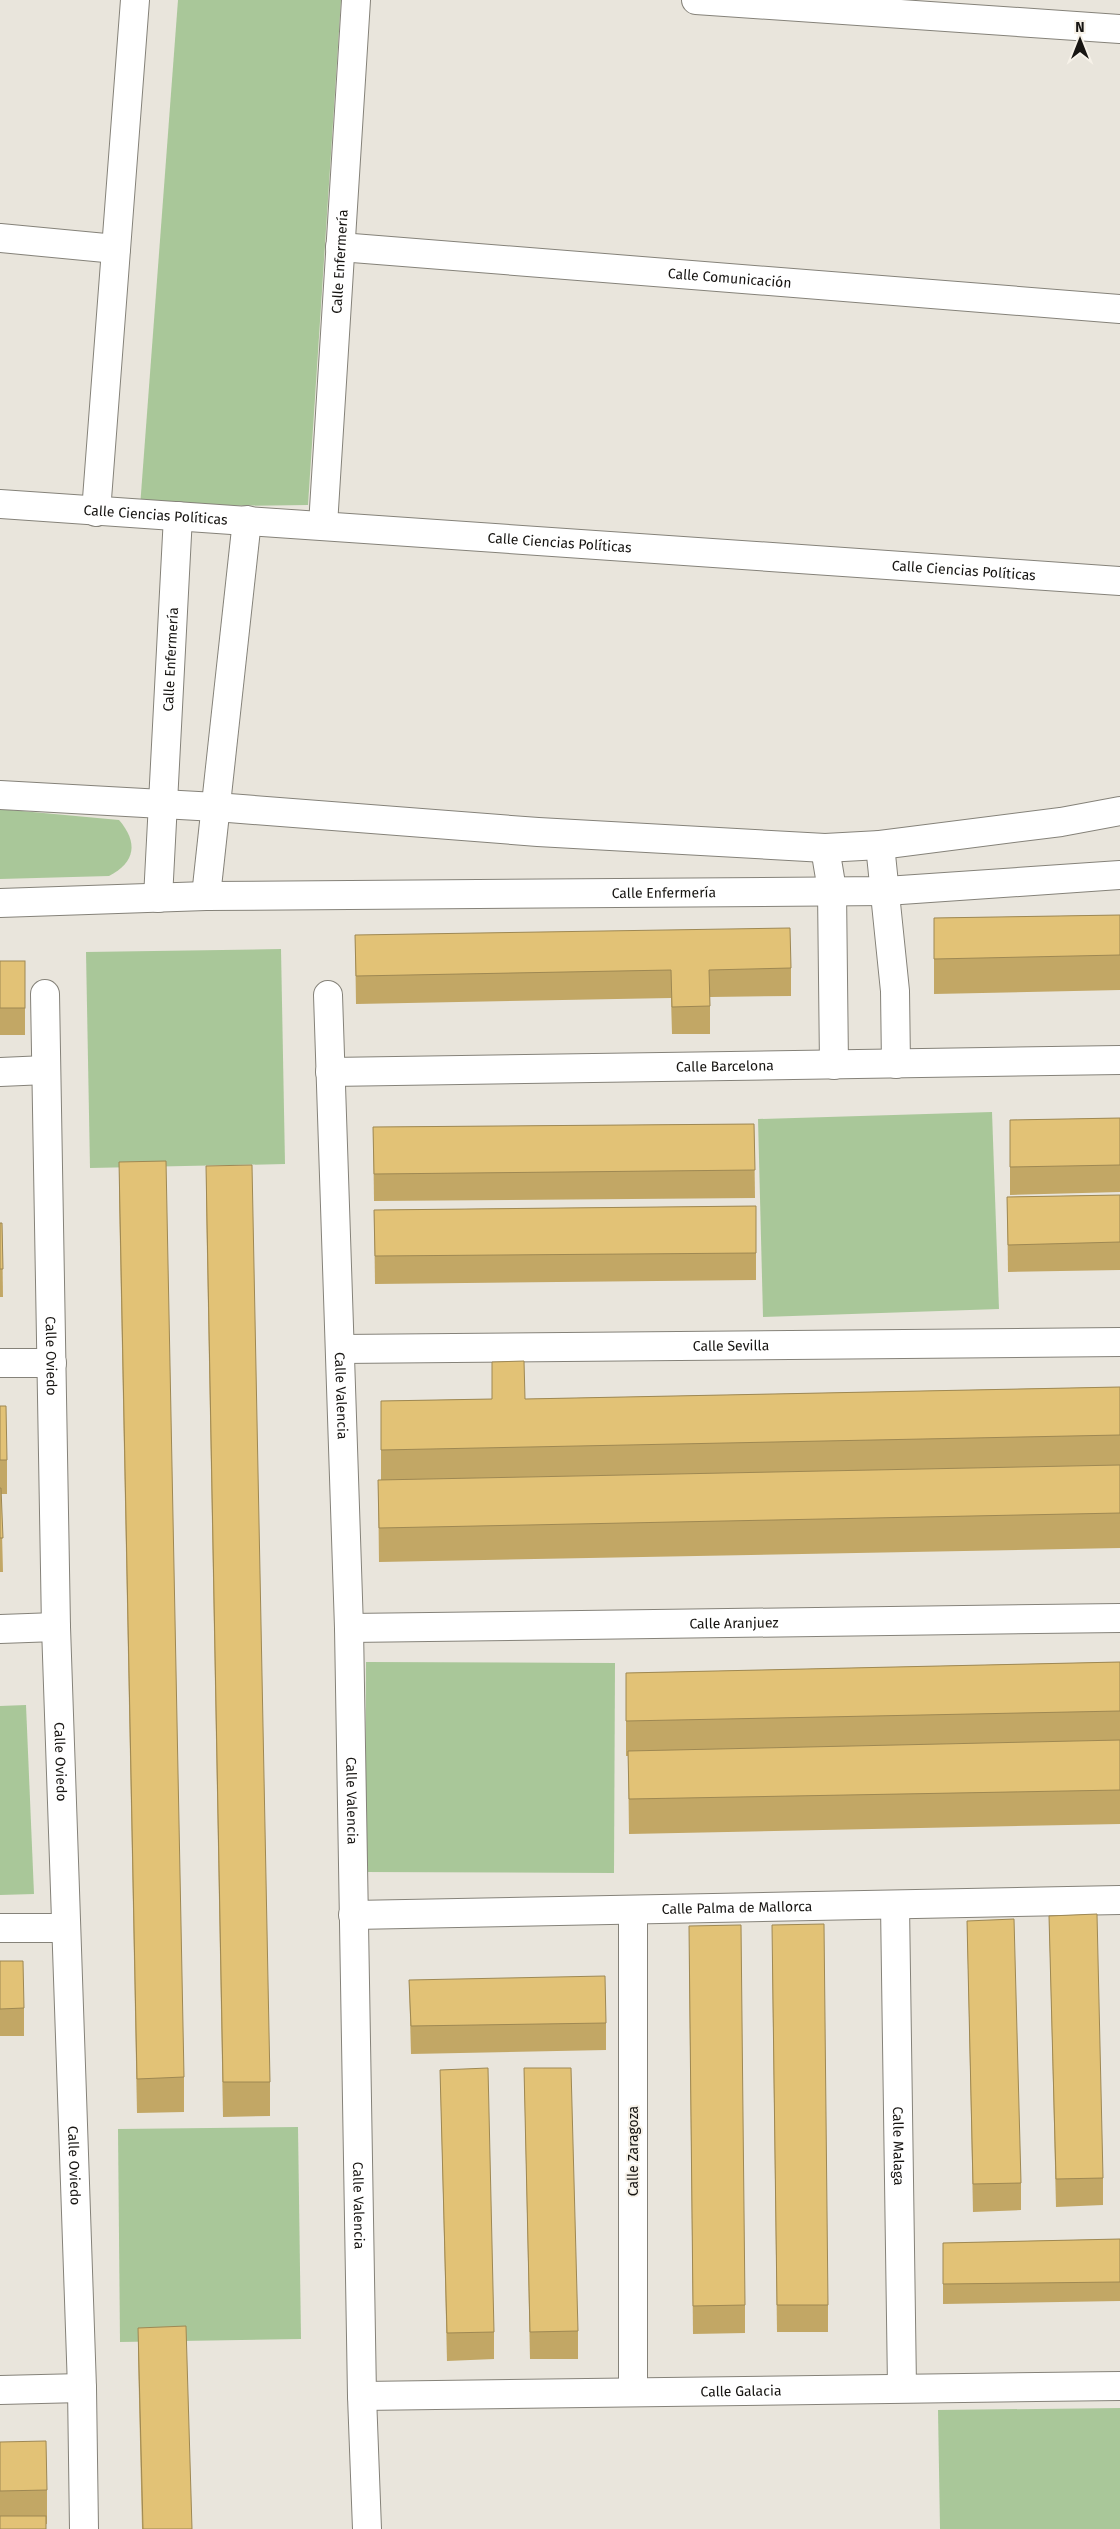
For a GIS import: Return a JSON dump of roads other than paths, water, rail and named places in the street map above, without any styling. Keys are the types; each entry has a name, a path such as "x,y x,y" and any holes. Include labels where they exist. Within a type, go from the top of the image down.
{"street":[{"path":"96,512 135,0"},
{"name":"Calle Enfermería","path":"323,524 356,0"},
{"path":"696,0 1120,29"},
{"path":"0,238 116,249"},
{"name":"Calle Comunicación","path":"340,247 1120,309"},
{"name":"Calle Ciencias Políticas","path":"0,504 96,512 323,524 1120,581"},
{"name":"Calle Enfermería","path":"158,898 178,516"},
{"path":"206,896 247,520"},
{"path":"0,795 216,807 538,832 825,848 880,845 1061,822 1120,811"},
{"path":"880,845 895,991 896,1064"},
{"path":"825,848 832,890 834,1064"},
{"name":"Calle Enfermería","path":"0,903 206,896 886,890 1120,876"},
{"name":"Calle Oviedo","path":"45,994 56,1628 82,2388 84,2529"},
{"name":"Calle Valencia","path":"328,995 349,1628 362,2396 367,2529"},
{"name":"Calle Barcelona","path":"330,1072 1120,1060"},
{"path":"0,1072 46,1070"},
{"name":"Calle Sevilla","path":"341,1349 1120,1342"},
{"path":"0,1364 52,1363"},
{"name":"Calle Aranjuez","path":"349,1628 1120,1618"},
{"path":"0,1629 56,1628"},
{"name":"Calle Palma de Mallorca","path":"353,1915 1120,1900"},
{"name":"Calle Malaga","path":"895,1905 902,2387"},
{"name":"Calle Zaragoza","path":"633,1910 633,2392"},
{"path":"0,1928 66,1928"},
{"name":"Calle Galacia","path":"362,2396 902,2387 1120,2386"},
{"path":"0,2390 82,2388"}]}
